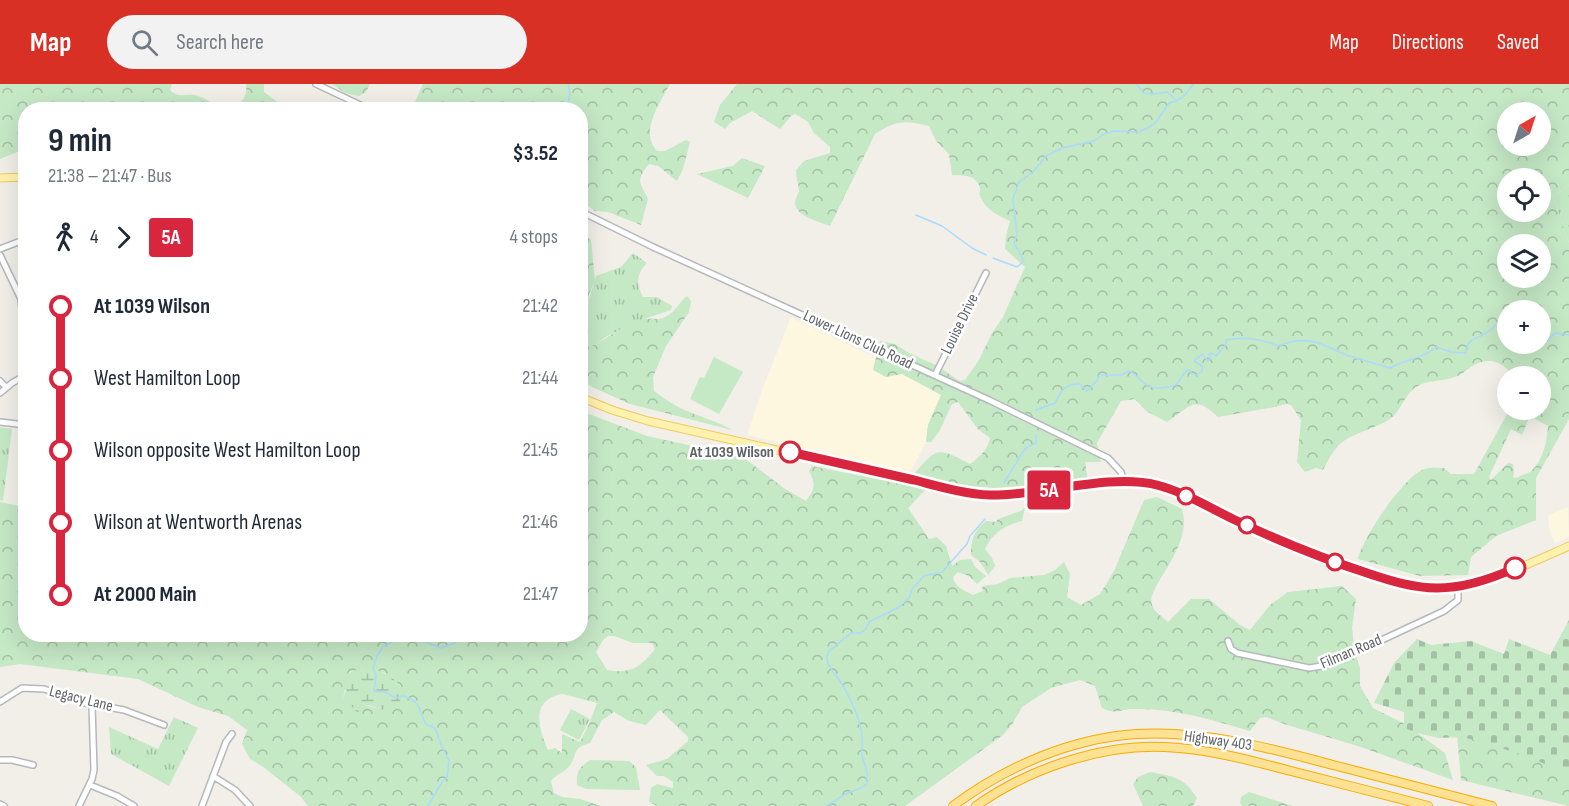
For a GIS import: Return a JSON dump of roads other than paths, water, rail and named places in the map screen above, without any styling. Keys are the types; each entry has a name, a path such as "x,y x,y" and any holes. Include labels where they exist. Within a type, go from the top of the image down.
{"highway":[{"name":"Highway 403","path":"953,806 988,782 1049,753 1136,734 1204,737 1248,744 1492,806"},
{"name":"Highway 403","path":"976,806 1010,784 1054,766 1119,750 1164,747 1217,752 1428,806"}],"main road":[{"path":"0,178 18,177"},
{"path":"588,400 648,421 955,490 989,495 1142,482 1172,490 1266,534 1345,566 1393,581 1437,588 1488,580 1569,546"}],"street":[{"path":"316,84 354,102"},
{"name":"Lower Lions Club Road","path":"588,215 653,247 935,375 1108,458 1121,472 1124,482"},
{"path":"0,249 18,242"},
{"path":"0,255 18,289"},
{"name":"Louise Drive","path":"935,375 986,273"},
{"path":"0,393 18,380"},
{"path":"0,381 6,387"},
{"path":"0,422 18,424"},
{"name":"Filman Road","path":"1228,641 1231,649 1238,653 1318,668 1444,611 1458,600 1458,586"},
{"name":"Legacy Lane","path":"0,702 22,688 54,691 68,698 92,705 124,710 164,725"},
{"path":"79,806 90,785 94,770 92,705"},
{"path":"202,806 226,742 232,734"},
{"path":"0,760 33,765"},
{"path":"213,776 235,790 250,806"},
{"path":"90,785 134,806"}],"waterway":[{"path":"568,84 568,102"},
{"path":"1136,84 1144,93 1167,92 1177,101"},
{"path":"993,258 1017,267 1024,261 1014,243 1017,235 1013,199 1019,182 1033,172 1046,156 1062,148 1094,141 1114,131 1138,132 1148,128 1156,122 1169,103 1183,96 1193,84"},
{"path":"916,215 942,226 972,248 986,255"},
{"path":"1036,410 1055,403 1067,386 1080,384 1087,391 1097,381 1099,375 1122,375 1129,371 1152,387 1165,388 1176,385 1186,371 1190,370 1192,374 1197,375 1202,371 1202,366 1194,361 1202,354 1208,361 1209,354 1216,356 1226,344 1226,340 1253,339 1278,346 1289,342 1315,342 1349,356 1390,368 1437,347 1451,352 1465,353 1472,340 1488,332 1497,324"},
{"path":"1551,337 1555,333 1569,335"},
{"path":"1004,483 1026,448 1036,443 1036,435"},
{"path":"826,806 867,784 867,771 862,756 862,732 856,712 844,687 828,664 829,651 851,633 861,633 869,622 899,607 909,598 913,588 924,576 942,572 985,519"},
{"path":"392,642 383,647 377,656 373,669 376,675 374,691 385,692 396,698 403,696 417,704 426,724 435,728 449,761 447,778 442,782 428,806"},
{"path":"426,642 441,648 456,642"}],"place":[{"name":"At 1039 Wilson","path":"790,452"}]}
